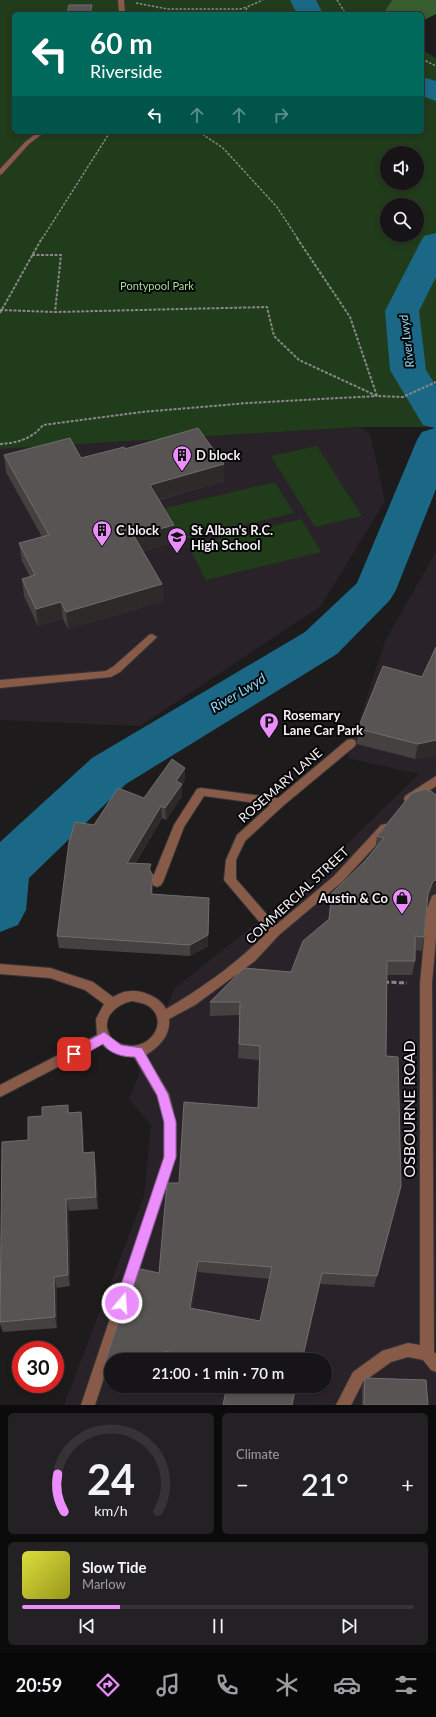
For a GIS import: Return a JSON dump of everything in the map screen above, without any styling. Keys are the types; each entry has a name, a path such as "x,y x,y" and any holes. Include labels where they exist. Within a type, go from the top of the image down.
{"street":[{"path":"121,0 122,12"},
{"path":"0,173 28,143 39,134"},
{"path":"0,684 108,674 117,669 152,637"},
{"name":"ROSEMARY LANE","path":"275,932 230,880 231,860 241,838 280,802 351,743"},
{"path":"402,806 406,801 436,780"},
{"path":"157,882 179,825 201,792 280,802"},
{"name":"COMMERCIAL STREET","path":"164,1016 191,1001 251,957 275,932 338,879 381,834 394,817"},
{"name":"OSBOURNE ROAD","path":"432,1359 427,1320 426,983 431,960 433,909 436,899"},
{"path":"0,968 50,973 89,986 112,1003"},
{"path":"132,996 142,997 152,1001 159,1007 164,1016 162,1034 156,1042 148,1048 138,1052 118,1050 104,1037 101,1028 102,1019 106,1010 112,1003 122,998 132,996"},
{"path":"0,1091 74,1054 104,1037"},
{"path":"88,1405 170,1157 170,1122 163,1094 138,1052"},
{"path":"343,1405 358,1377 387,1356 408,1350 432,1359"}],"path":[{"path":"121,0 168,9 240,9 263,0"},
{"path":"337,0 345,12"},
{"path":"246,12 247,7"},
{"path":"424,60 436,66"},
{"path":"109,134 32,255 0,311 55,312 266,307 274,336 299,360 377,396"},
{"path":"202,134 224,148 278,207 350,317 377,396"},
{"path":"32,255 61,255 55,312"},
{"path":"0,444 23,441 38,432 43,425 142,412 248,403 377,396 403,397 436,382"},
{"path":"378,982 426,983"}],"shaded area":[{"name":"St Alban's R.C. High School","path":"360,427 370,434 385,501 321,606 140,726 0,720 0,449"},
{"path":"436,552 436,1405 64,1405 144,1196 151,1125 129,1099 174,989 283,902 343,848 419,774 347,758 385,641"}],"green space":[{"name":"Pontypool Park","path":"0,0 392,0 384,12 12,12 12,134 424,134 424,51 436,58 436,427 360,427 0,449"},
{"path":"392,0 436,0 436,14 424,20 424,12 384,12"},
{"path":"317,446 362,516 315,527 271,456"},
{"path":"275,482 294,513 181,540 165,508"},
{"path":"301,519 321,552 206,580 188,546"}],"building":[{"path":"69,5 92,5 90,12 67,12"},
{"name":"C block","path":"198,428 224,464 150,485 174,525 134,536 162,584 66,612 61,602 36,609 22,579 35,575 19,543 49,535 4,455 70,438 81,458 124,447 125,449"},
{"path":"436,647 436,740 418,744 359,729 383,666 422,677"},
{"path":"172,759 185,768 176,781 182,784 165,808 161,806 127,863 151,864 149,869 153,875 151,894 209,898 208,935 190,945 57,936 69,842 75,822 94,825 118,788 144,798"},
{"path":"426,789 436,795 436,880 433,881 428,894 424,937 415,936 415,961 387,961 386,1056 398,1057 401,1186 377,1276 322,1273 304,1353 173,1353 165,1351 164,1353 108,1353 136,1268 159,1273 167,1183 179,1183 184,1102 258,1108 260,1046 239,1044 240,1002 210,1002 244,968 291,972 303,941 329,919 332,893 364,862 384,838 377,836 412,793","holes":["198,1261 272,1267 260,1321 190,1308"]},
{"path":"68,1105 68,1113 81,1112 83,1153 94,1152 96,1197 66,1199 68,1275 54,1277 55,1317 0,1322 2,1142 28,1140 28,1117 42,1116 42,1107"},
{"path":"365,1378 426,1380 428,1405 364,1405"},
{"path":"226,1393 295,1393 292,1405 223,1405"}],"waterway":[{"name":"River Lwyd","path":"303,0 309,12"},
{"name":"River Lwyd","path":"424,86 436,92"},
{"name":"River Lwyd","path":"436,243 402,311 408,370 436,417"},
{"name":"River Lwyd","path":"0,910 4,870 109,771 321,643 375,590 436,440"}],"place":[{"name":"D block","path":"182,472"},
{"name":"C block","path":"102,547"},
{"name":"St Alban's R.C. High School","path":"177,554"},
{"name":"Rosemary Lane Car Park","path":"269,739"},
{"name":"Austin & Co","path":"402,915"}],"route":[{"path":"74,1054 104,1037 118,1050 138,1052 163,1094 170,1122 170,1157 122,1303"}]}
